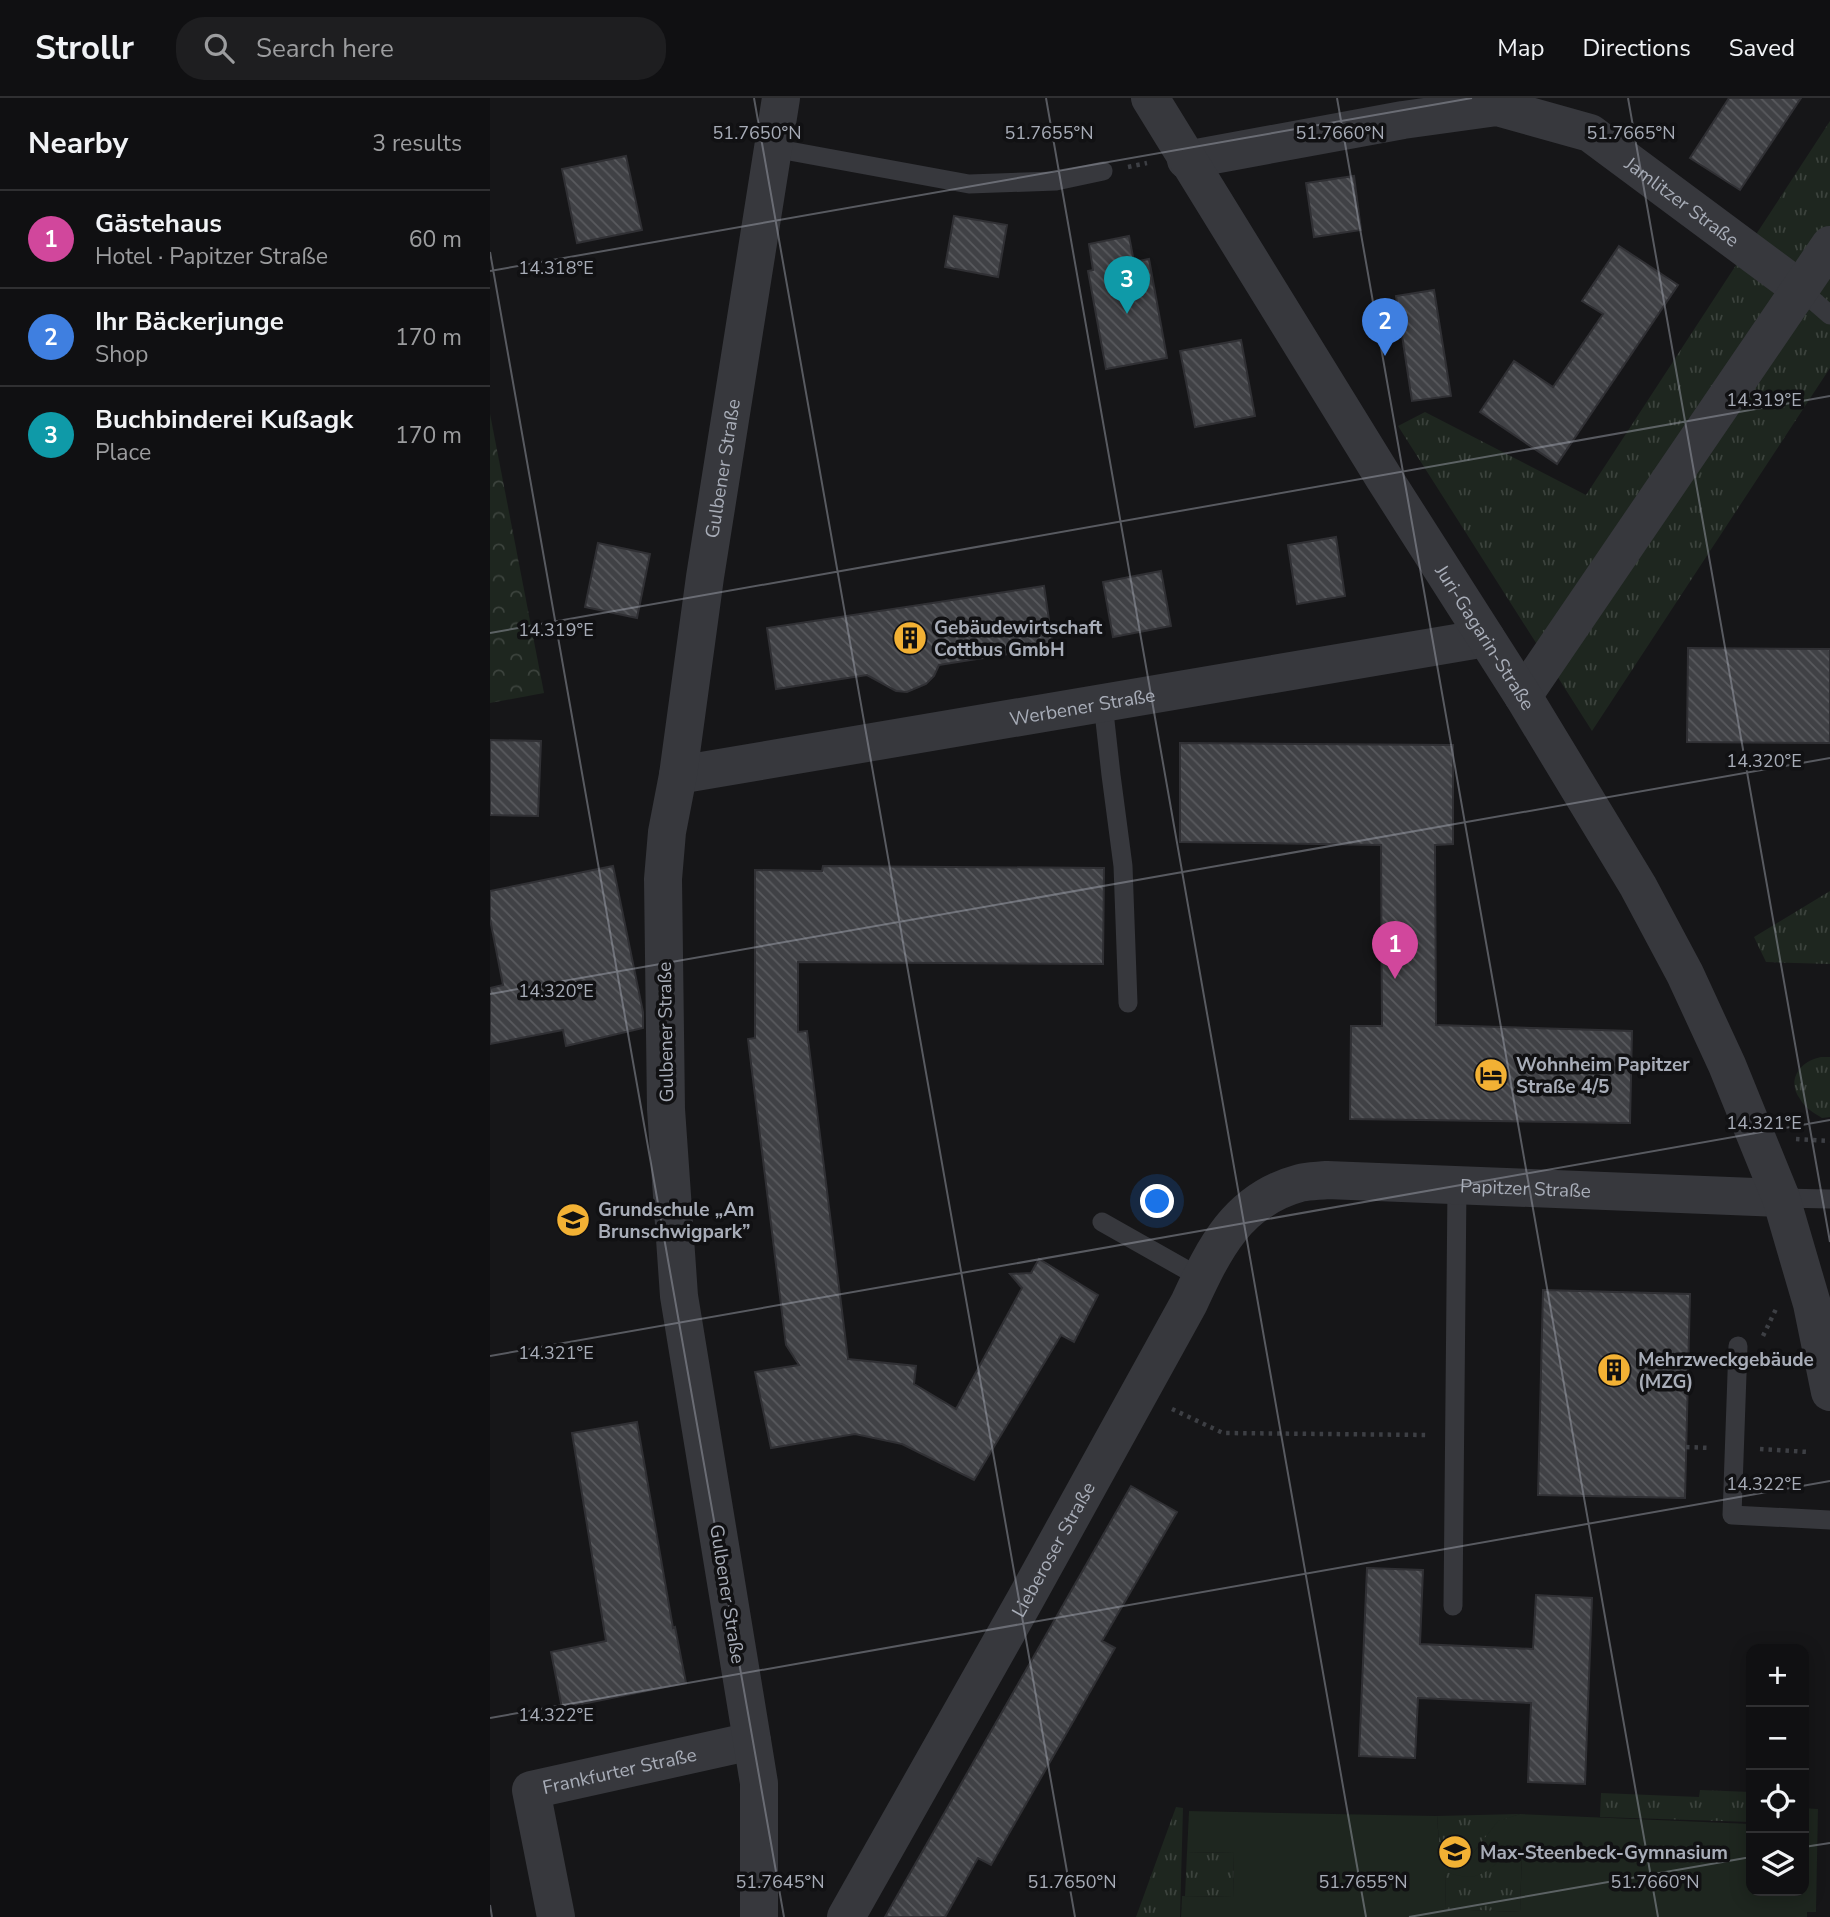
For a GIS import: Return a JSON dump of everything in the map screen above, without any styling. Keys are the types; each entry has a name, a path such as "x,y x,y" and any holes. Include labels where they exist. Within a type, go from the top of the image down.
{"street":[{"name":"Gulbener Straße","path":"759,1917 759,1783 679,1296 666,1109 663,879 667,832 678,775 705,577 782,98"},
{"name":"Juri-Gagarin-Straße","path":"1150,98 1168,161 1384,478 1523,696 1638,886 1685,974 1737,1090 1781,1198 1812,1304 1830,1392"},
{"name":"Jamlitzer Straße","path":"1168,161 1403,120 1497,107 1590,133 1800,289"},
{"path":"1523,696 1830,245"},
{"name":"Werbener Straße","path":"678,775 1486,638"},
{"name":"Papitzer Straße","path":"1274,1193 1301,1182 1327,1180 1781,1198"},
{"name":"Lieberoser Straße","path":"846,1917 1026,1600 1189,1303 1200,1278 1228,1231 1248,1208 1274,1193"},
{"name":"Frankfurter Straße","path":"556,1917 531,1790 752,1741"}],"lane":[{"path":"774,148 969,184 1056,181 1103,171"},
{"path":"1800,289 1830,315"},
{"path":"1103,702 1123,866 1128,1003"},
{"path":"1453,1606 1457,1185"},
{"path":"1781,1198 1830,1199"},
{"path":"1102,1222 1200,1278"},
{"path":"1738,1346 1732,1515 1830,1521"}],"path":[{"path":"1103,171 1168,161"},
{"path":"1806,1140 1830,1141"},
{"path":"1162,1404 1223,1433 1454,1435"}],"green space":[{"path":"1830,121 1830,368 1592,731 1398,426 1425,412 1586,495"},
{"path":"490,414 544,693 490,703"},
{"path":"1830,891 1830,964 1766,962 1754,937"},
{"path":"1821,1057 1830,1057 1830,1117 1822,1118 1804,1105 1794,1085 1801,1067"},
{"path":"1700,1790 1746,1792 1746,1822 1600,1817 1601,1793 1699,1797"},
{"path":"1176,1807 1183,1808 1180,1917 1136,1917"},
{"name":"Max-Steenbeck-Gymnasium","path":"1809,1808 1818,1809 1816,1912 1807,1912 1807,1917 1181,1917 1182,1896 1233,1897 1234,1853 1187,1852 1189,1811 1437,1816 1439,1842 1451,1851 1459,1853 1474,1852 1498,1821 1520,1814 1746,1824 1746,1896 1809,1896","holes":["1507,1849 1522,1850 1520,1912 1445,1909 1446,1872 1466,1877 1481,1874 1495,1865"]},
{"path":"1520,1814 1498,1822 1474,1852 1455,1852 1439,1842 1437,1816"},
{"path":"1507,1849 1522,1850 1520,1912 1445,1909 1446,1871 1499,1862"},
{"path":"1187,1852 1234,1853 1233,1897 1185,1896"}],"building":[{"path":"1729,98 1801,98 1740,190 1690,158"},
{"path":"626,156 642,230 577,243 562,169"},
{"path":"1354,176 1361,230 1314,237 1306,183"},
{"path":"954,216 1007,225 998,277 945,267"},
{"path":"1129,236 1134,262 1149,259 1167,358 1106,369 1088,271 1093,270 1089,244"},
{"path":"1619,246 1678,285 1557,464 1480,412 1514,361 1553,387 1603,314 1582,301"},
{"path":"1434,290 1451,396 1412,401 1396,296"},
{"path":"1241,340 1255,416 1195,427 1180,351"},
{"path":"1336,537 1345,596 1297,604 1288,545"},
{"path":"598,543 650,554 637,618 585,607"},
{"path":"1161,571 1171,626 1113,637 1103,582"},
{"name":"Gebäudewirtschaft Cottbus GmbH","path":"1044,586 1053,647 939,665 926,684 907,692 896,691 867,675 776,689 767,628"},
{"path":"1688,648 1830,649 1830,743 1687,742"},
{"path":"490,740 541,741 538,816 490,815"},
{"path":"1180,743 1453,745 1453,844 1435,845 1436,1025 1632,1031 1630,1123 1350,1119 1351,1026 1382,1026 1381,845 1180,842"},
{"path":"613,866 643,1012 643,1028 566,1046 563,1030 490,1044 490,988 503,985 490,919 490,891"},
{"path":"823,866 1104,868 1103,964 798,962 798,1032 807,1031 848,1359 916,1366 914,1384 956,1409 1022,1288 1010,1274 1031,1273 1039,1259 1098,1295 1074,1342 1061,1335 974,1480 902,1444 855,1434 771,1448 755,1372 799,1365 786,1345 748,1039 755,1038 755,870 822,871"},
{"name":"Mehrzweckgebäude (MZG)","path":"1543,1290 1690,1294 1685,1498 1538,1495"},
{"path":"637,1422 673,1628 675,1627 686,1683 562,1708 551,1652 606,1641 572,1433"},
{"path":"1131,1486 1177,1512 1102,1641 1115,1648 1074,1720 991,1865 978,1858 945,1917 885,1917"},
{"path":"1367,1568 1423,1570 1420,1644 1533,1649 1536,1595 1592,1598 1585,1784 1528,1782 1531,1703 1418,1698 1415,1758 1359,1756"}],"place":[{"name":"Buchbinderei Kußagk","path":"1127,314"},
{"name":"Ihr Bäckerjunge","path":"1385,356"},
{"name":"Gebäudewirtschaft Cottbus GmbH","path":"910,638"},
{"name":"Gästehaus","path":"1395,979"},
{"name":"Wohnheim Papitzer Straße 4/5","path":"1491,1075"},
{"name":"Grundschule „Am Brunschwigpark”","path":"573,1220"},
{"name":"Mehrzweckgebäude (MZG)","path":"1614,1370"},
{"name":"Max-Steenbeck-Gymnasium","path":"1455,1852"}]}
